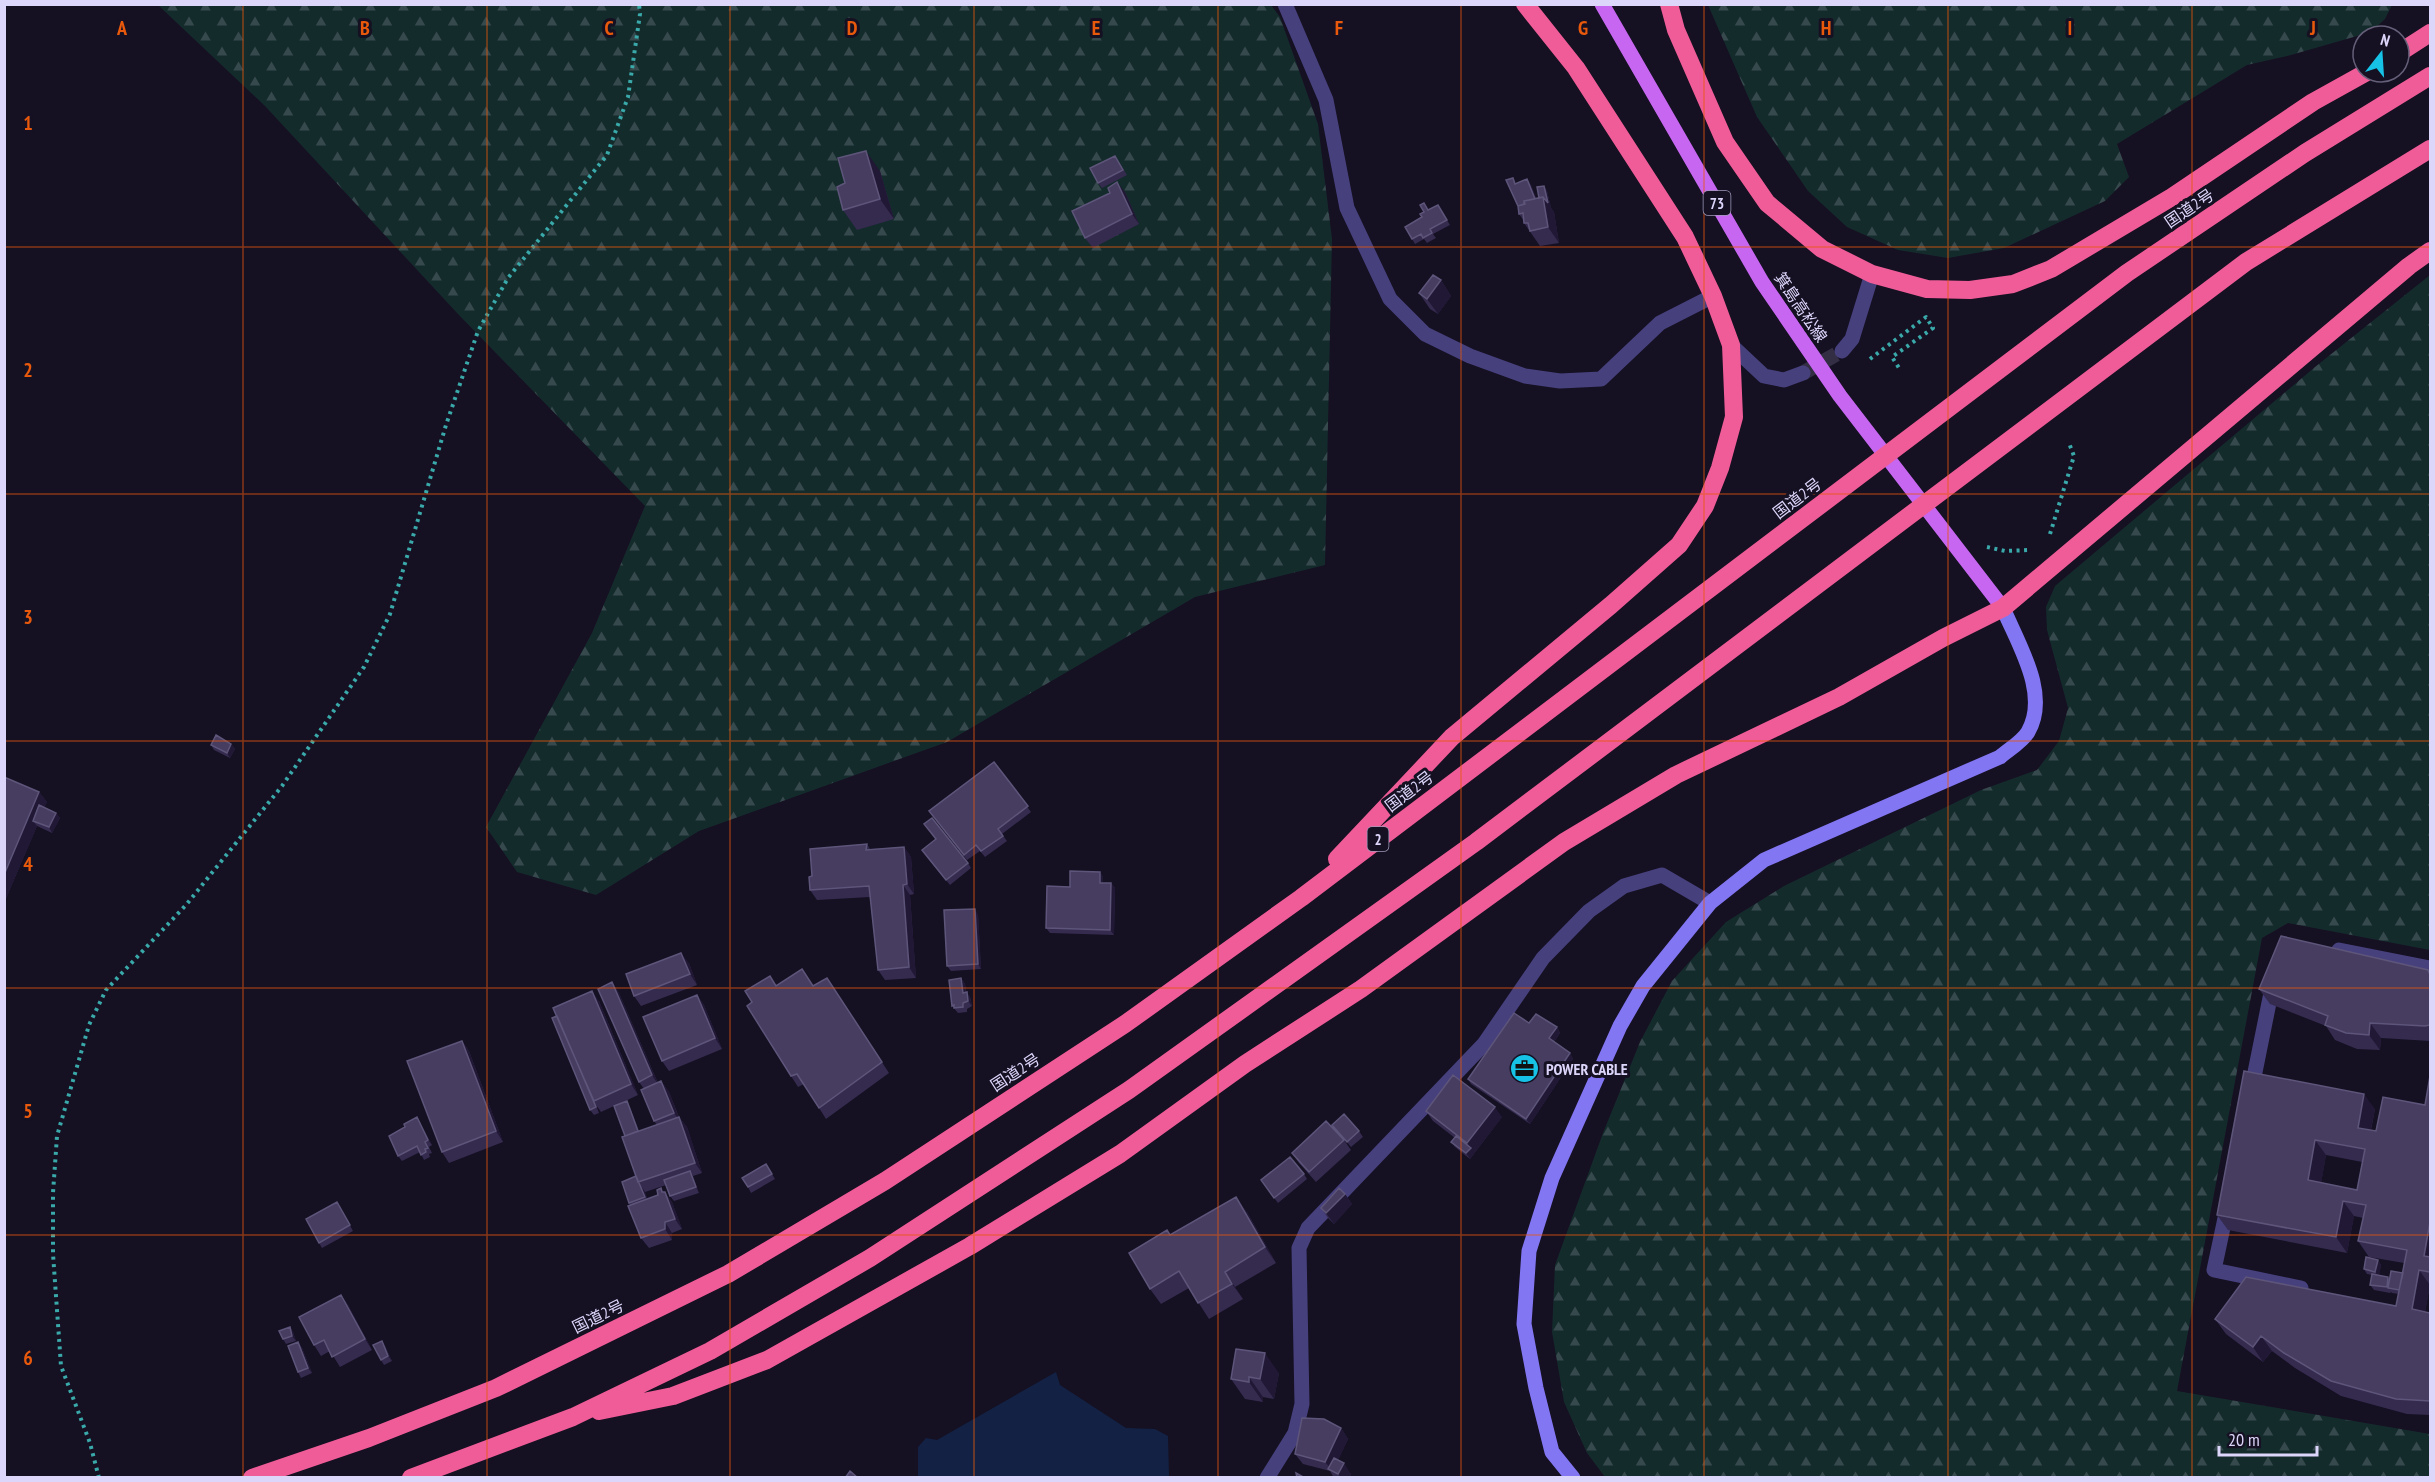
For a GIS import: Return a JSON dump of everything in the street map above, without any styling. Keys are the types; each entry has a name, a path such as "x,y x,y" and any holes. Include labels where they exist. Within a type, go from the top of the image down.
{"highway":[{"path":"1301,898 1452,737 1611,605 1679,544 1705,506 1720,468 1734,417 1731,345 1713,296 1685,237 1576,68 1525,4"},
{"path":"1669,4 1676,30 1725,142 1767,203 1822,249 1872,274 1927,289 1970,290 2013,284 2051,268 2172,197 2313,102 2351,81"},
{"path":"2411,45 2430,33"},
{"name":"国道2号","path":"252,1478 369,1438 496,1388 728,1274 885,1181 1125,1024 1301,898 2127,273 2305,153 2430,76"},
{"path":"411,1478 573,1417 710,1351 870,1258 1129,1090 1476,842 2246,262 2430,149"},
{"path":"573,1417 673,1396 767,1360 970,1246 1120,1154 1245,1064 1361,989 1564,843 1676,775 1839,697 1942,638 2003,608 2409,266 2430,251"}],"main road":[{"name":"箕島高松線","path":"1602,4 1762,282 1840,396 2003,608"}],"street":[{"path":"1285,4 1326,100 1347,208 1390,299 1425,334 1470,356 1525,376 1560,381 1601,379 1660,322 1713,296"},
{"path":"1842,351 1852,339 1872,274"},
{"path":"1731,345 1764,376 1784,380 1803,373"},
{"path":"1573,1478 1552,1452 1536,1388 1524,1324 1529,1251 1552,1178 1620,1026 1643,986 1710,903 1764,860 2000,757 2027,734 2036,710 2033,682 2003,608"},
{"path":"1267,1478 1295,1433 1302,1404 1299,1248 1308,1228 1484,1044 1543,958 1589,911 1624,885 1662,875 1710,903"},
{"path":"2321,946 2430,968"},
{"path":"2247,1110 2275,973"},
{"path":"2231,1190 2214,1270 2317,1291"}],"path":[{"path":"99,1478 90,1443 67,1377 60,1366 53,1254 53,1193 57,1136 89,1025 106,990 186,905 282,786 364,667 390,614 446,425 478,331 508,278 607,155 628,97 640,14 639,4"},
{"path":"1861,365 1926,317 1932,328 1892,357 1900,371"},
{"path":"2049,538 2074,456 2069,443"},
{"path":"1979,541 1985,546 2005,551 2040,549"}],"green space":[{"path":"158,5 1271,5 1280,17 1318,124 1332,239 1325,565 1195,597 947,742 699,831 596,895 517,872 486,827 592,633 645,506 458,314 265,106"},
{"path":"1708,5 2392,5 2380,24 2351,24 2351,38 2247,65 2117,144 2129,177 2105,201 2004,248 1948,258 1898,250 1847,227 1808,191 1757,117"},
{"path":"2430,275 2430,950 2288,923 2262,938 2177,1391 2430,1434 2430,1477 1605,1477 1587,1453 1564,1402 1552,1332 1555,1265 1603,1133 1640,1042 1672,981 1726,922 1784,886 1981,790 2037,770 2059,741 2068,708 2047,630 2046,607 2055,586 2315,367"}],"water":[{"path":"1056,1372 1060,1385 1126,1428 1155,1429 1168,1436 1169,1477 918,1477 918,1447 926,1438 937,1440"}],"building":[{"path":"866,151 880,199 843,210 837,187 845,183 838,158"},
{"path":"1115,156 1123,170 1098,183 1090,168"},
{"path":"1513,178 1515,184 1527,179 1535,199 1524,201 1524,204 1518,206 1506,180"},
{"path":"1117,182 1132,214 1085,238 1072,211 1110,193 1108,188"},
{"path":"1544,186 1548,203 1543,197 1539,198 1537,187"},
{"path":"1543,197 1548,227 1530,231 1528,223 1524,223 1523,213 1519,214 1518,206 1525,204 1524,201"},
{"path":"1424,203 1428,210 1438,205 1447,220 1430,229 1432,233 1423,238 1421,234 1412,239 1405,227 1422,217 1420,214 1424,212 1420,205"},
{"path":"1433,275 1441,280 1427,299 1419,293"},
{"path":"216,735 231,744 227,753 211,745"},
{"path":"994,762 1028,806 998,829 1003,836 981,851 976,845 964,855 929,811"},
{"path":"4,777 39,792 4,875"},
{"path":"39,805 56,813 49,827 33,821"},
{"path":"932,818 968,863 946,880 922,850 936,839 924,824"},
{"path":"867,844 866,850 904,847 907,884 903,885 909,967 878,970 869,886 810,890 809,877 812,876 810,849"},
{"path":"1070,871 1100,872 1100,883 1111,883 1110,930 1046,928 1047,886 1070,887"},
{"path":"975,909 978,964 947,966 944,910"},
{"path":"2281,936 2428,970 2430,975 2430,1025 2370,1023 2369,1035 2346,1033 2325,1025 2328,1016 2259,989"},
{"path":"681,953 690,974 634,996 626,974"},
{"path":"802,969 813,986 827,978 882,1062 819,1108 797,1074 791,1076 747,1006 752,1002 745,991 770,976 776,986"},
{"path":"961,978 963,993 967,992 968,1001 963,1003 963,1007 954,1008 949,980"},
{"path":"612,982 652,1075 639,1082 598,989"},
{"path":"592,991 631,1084 594,1101 553,1008"},
{"path":"697,995 715,1038 662,1061 643,1017"},
{"path":"1514,1013 1529,1023 1536,1014 1557,1027 1549,1038 1570,1053 1526,1119 1468,1079"},
{"path":"557,1016 596,1107 590,1110 552,1018"},
{"path":"462,1041 496,1131 442,1152 407,1061"},
{"path":"2244,1071 2364,1094 2358,1128 2376,1131 2383,1097 2425,1105 2430,1076 2430,1222 2424,1256 2430,1257 2430,1272 2419,1270 2412,1309 2430,1313 2430,1401 2396,1399 2331,1381 2284,1353 2261,1336 2253,1347 2215,1319 2246,1277 2396,1306 2407,1250 2358,1241 2366,1205 2343,1201 2336,1237 2217,1215","holes":["2315,1140 2365,1149 2357,1190 2308,1180"]},
{"path":"1453,1075 1495,1107 1467,1143 1426,1111"},
{"path":"661,1081 674,1113 654,1121 641,1090"},
{"path":"627,1101 638,1131 625,1136 614,1106"},
{"path":"1344,1114 1359,1131 1347,1142 1332,1125"},
{"path":"417,1117 428,1140 425,1142 428,1148 421,1155 417,1146 398,1156 389,1136"},
{"path":"679,1117 695,1163 638,1182 622,1137"},
{"path":"1326,1121 1344,1140 1309,1172 1292,1153"},
{"path":"1456,1136 1471,1148 1466,1153 1451,1142"},
{"path":"1290,1157 1304,1174 1274,1198 1261,1180"},
{"path":"766,1164 772,1174 748,1187 742,1178"},
{"path":"690,1171 696,1187 670,1196 664,1180"},
{"path":"636,1176 645,1197 629,1203 622,1182"},
{"path":"661,1188 662,1192 665,1192 675,1219 665,1222 665,1229 641,1238 628,1206 658,1195 657,1190"},
{"path":"1339,1188 1345,1194 1326,1213 1321,1208"},
{"path":"1236,1197 1265,1247 1225,1272 1232,1284 1198,1303 1179,1271 1150,1289 1129,1253 1167,1230 1170,1235"},
{"path":"337,1202 350,1225 319,1243 306,1219"},
{"path":"2366,1257 2378,1260 2375,1272 2364,1269"},
{"path":"2391,1271 2403,1273 2399,1290 2388,1288"},
{"path":"2372,1274 2388,1277 2387,1287 2370,1285"},
{"path":"341,1295 365,1339 332,1357 324,1340 314,1345 299,1317"},
{"path":"290,1327 292,1336 283,1339 279,1331"},
{"path":"382,1341 388,1356 381,1360 373,1345"},
{"path":"298,1342 308,1368 298,1372 288,1346"},
{"path":"1236,1349 1265,1353 1260,1379 1249,1377 1249,1382 1231,1379"},
{"path":"1302,1418 1324,1419 1341,1428 1325,1462 1295,1454"},
{"path":"1334,1458 1344,1463 1338,1474 1328,1469"},
{"path":"850,1471 858,1478 845,1478"}],"tunnel":[{"path":"1803,373 1842,351"}],"place":[{"name":"POWER CABLE","path":"1525,1069"}]}
